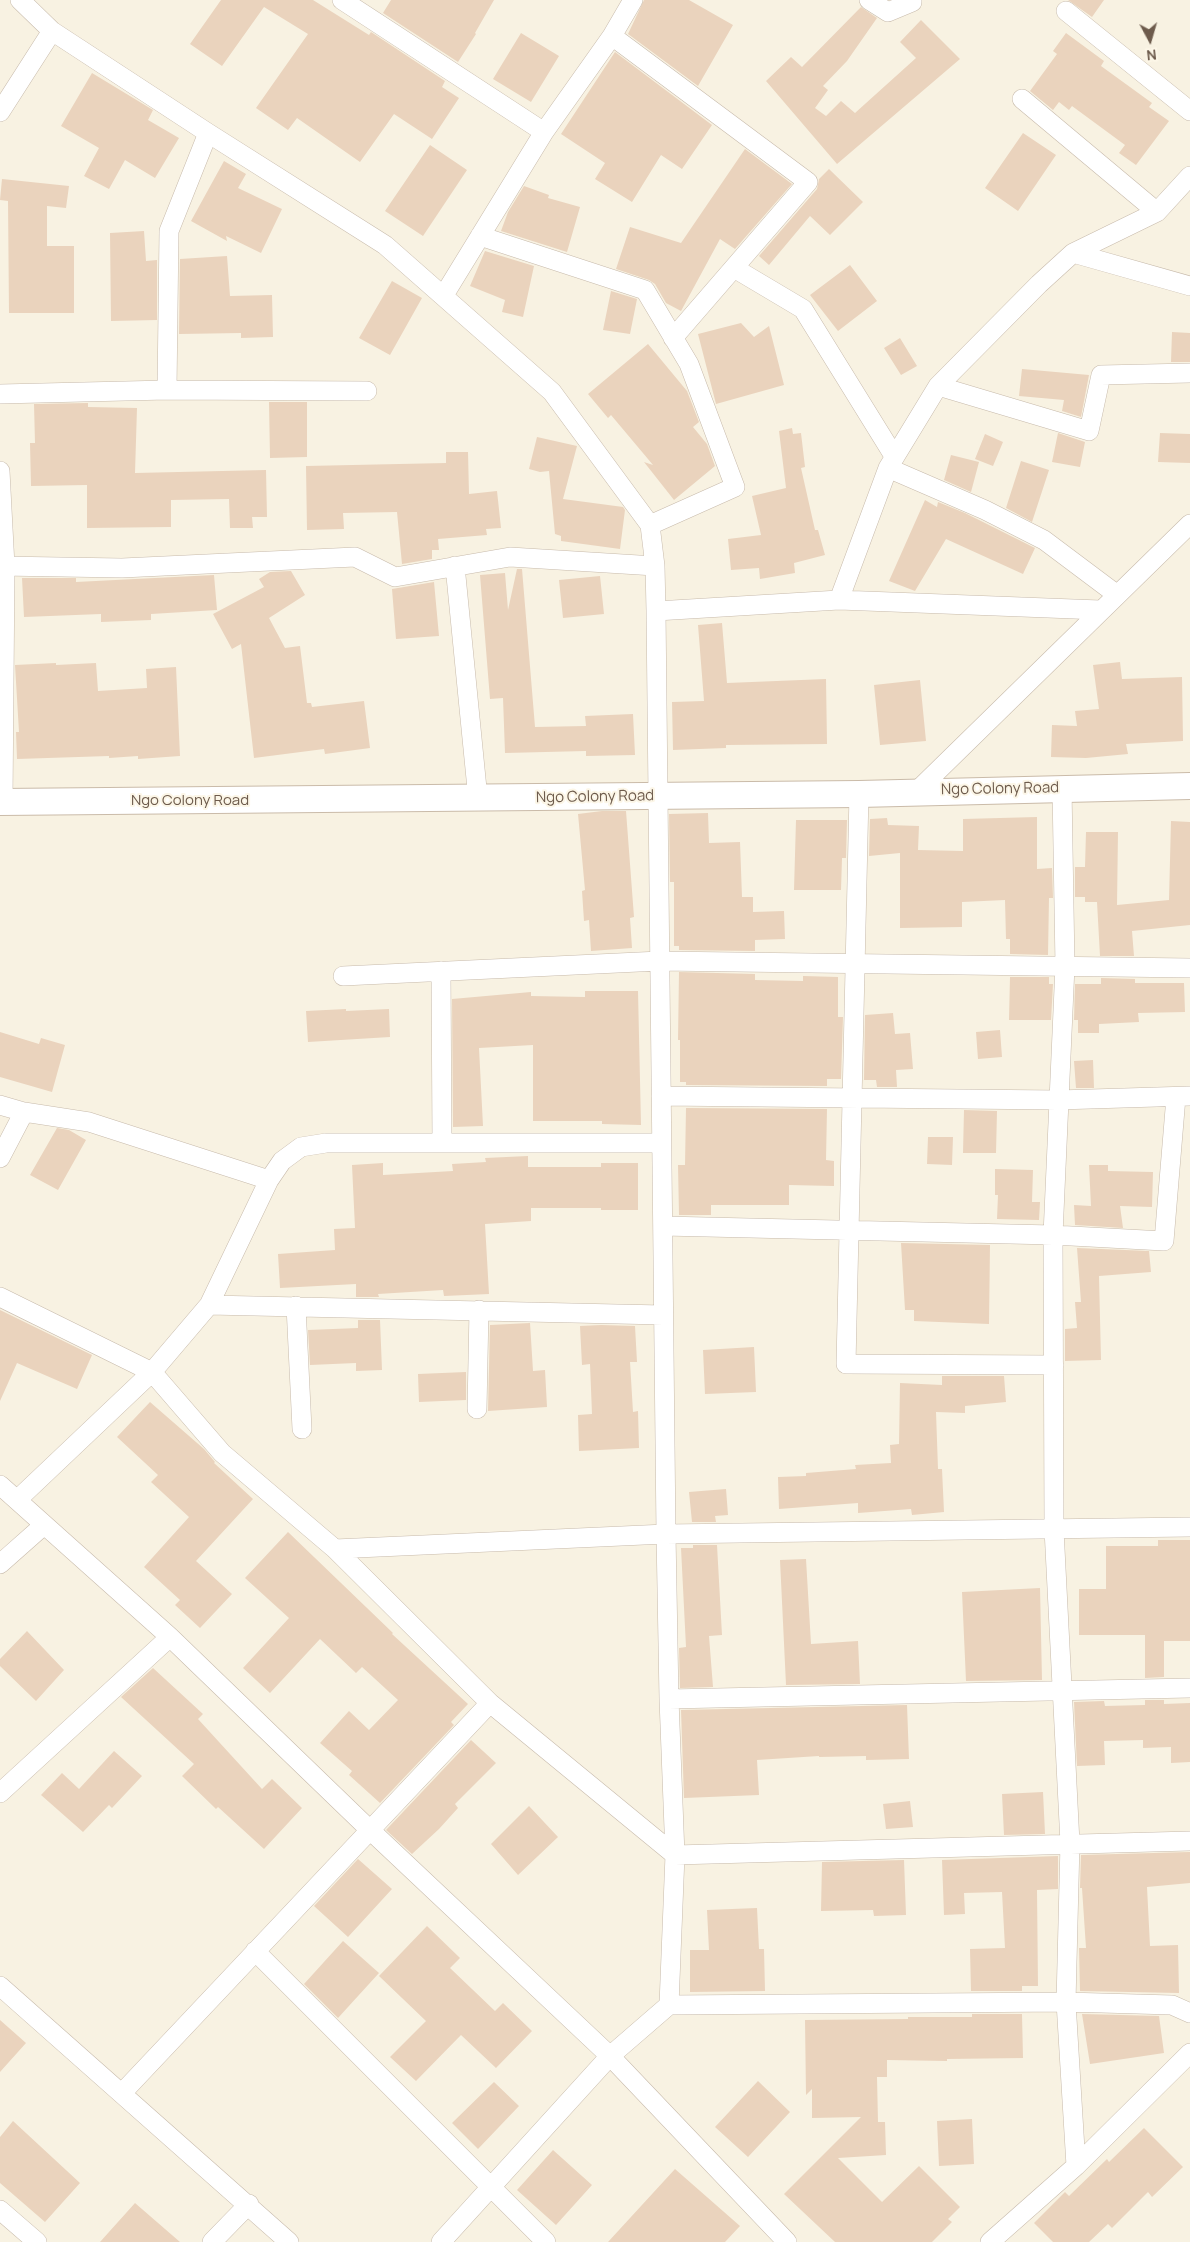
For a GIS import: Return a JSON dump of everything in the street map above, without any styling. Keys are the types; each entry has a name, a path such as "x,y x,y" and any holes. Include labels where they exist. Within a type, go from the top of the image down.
{"street":[{"path":"20,0 52,31 385,245 552,392 650,525 655,566 656,612 666,1534 674,1855 669,2005"},
{"path":"342,0 544,132"},
{"path":"444,295 544,132 612,36 633,0"},
{"path":"869,0 888,12 912,2 912,0"},
{"path":"1066,12 1190,111"},
{"path":"0,112 52,31"},
{"path":"612,36 808,182 674,338"},
{"path":"1022,98 1158,212"},
{"path":"167,390 169,231 208,133"},
{"path":"838,600 891,462 938,386 1039,284 1073,254 1158,212 1190,176"},
{"path":"480,236 645,290 674,338 689,364 735,487 650,525"},
{"path":"1073,254 1190,286"},
{"path":"734,268 803,309 891,462 1044,540 1116,594"},
{"path":"938,386 1089,431 1101,375 1190,373"},
{"path":"0,394 167,390 367,391"},
{"path":"0,470 2,802"},
{"path":"917,791 1116,594 1190,524"},
{"path":"2,566 122,568 355,557 395,577 510,557 655,566"},
{"path":"455,566 478,798"},
{"path":"656,612 838,600 1100,610"},
{"name":"Ngo Colony Road","path":"2,802 858,794 917,791 1190,786"},
{"path":"1062,788 1065,966 1053,1235 1054,1529 1070,1843 1066,2002 1076,2166"},
{"path":"858,794 856,964 846,1364 1054,1365"},
{"path":"343,976 660,961 1190,968"},
{"path":"441,971 442,1143"},
{"path":"661,1096 1058,1100 1183,1096 1164,1240 1053,1235 662,1226"},
{"path":"0,1105 24,1112 89,1122 269,1180"},
{"path":"0,1158 24,1112"},
{"path":"17,1500 152,1372 209,1305 269,1180 282,1161 301,1147 326,1143 662,1143"},
{"path":"0,1297 152,1372 222,1453 335,1549 490,1703 674,1855 1190,1841"},
{"path":"209,1305 663,1315"},
{"path":"296,1306 302,1429"},
{"path":"477,1409 478,1310"},
{"path":"0,1485 170,1637 370,1830 610,2056 787,2242"},
{"path":"0,1564 44,1525"},
{"path":"335,1549 666,1534 1190,1528"},
{"path":"0,1794 170,1637"},
{"path":"669,1699 1190,1688"},
{"path":"122,2093 490,1703"},
{"path":"255,1951 546,2242"},
{"path":"1,1989 249,2204 289,2242"},
{"path":"441,2242 610,2056 669,2005 1066,2002 1172,2005 1190,2013"},
{"path":"990,2242 1076,2166 1190,2053"},
{"path":"212,2242 249,2204"},
{"path":"3,2219 37,2242"}],"building":[{"path":"221,0 313,0 369,35 371,32 445,81 442,87 459,98 432,139 394,114 360,162 297,118 288,130 256,108 308,34 264,7 222,66 190,44"},
{"path":"391,0 494,0 476,34 458,62 383,13"},
{"path":"644,0 689,0 733,25 698,86 628,34"},
{"path":"1068,0 1104,0 1092,17"},
{"path":"861,7 877,18 847,61 823,86 828,90 815,108 826,116 841,101 855,113 916,58 900,42 921,20 960,59 837,164 766,81 791,57 802,67"},
{"path":"521,33 559,56 531,102 493,79"},
{"path":"1066,33 1104,61 1101,66 1152,103 1149,107 1169,121 1136,165 1119,153 1125,145 1072,106 1069,110 1059,102 1053,110 1030,91 1057,54 1053,51"},
{"path":"615,52 712,125 682,169 661,155 632,202 595,179 605,163 561,134"},
{"path":"92,73 153,110 148,120 179,138 155,178 125,160 109,189 84,176 99,148 61,126"},
{"path":"1023,133 1056,155 1018,211 985,188"},
{"path":"430,145 467,170 423,236 385,211"},
{"path":"745,149 792,184 735,249 720,239 681,311 666,303 655,284 649,280 616,269 630,227 681,243"},
{"path":"224,161 246,174 238,188 282,209 261,253 226,236 227,241 191,221"},
{"path":"829,169 863,202 830,235 810,216 769,265 759,256 817,189 819,179"},
{"path":"2,179 69,186 66,208 47,206 47,246 74,246 74,313 9,313 8,201 0,200"},
{"path":"524,186 549,195 548,198 580,207 567,252 501,231 508,212"},
{"path":"144,231 146,261 157,260 157,320 111,321 110,233"},
{"path":"485,251 534,266 523,317 502,312 505,300 470,286"},
{"path":"227,256 230,296 272,295 273,337 241,338 241,333 179,334 180,259"},
{"path":"850,265 877,301 838,331 810,295"},
{"path":"392,281 422,298 390,355 359,338"},
{"path":"611,291 637,299 630,334 603,330"},
{"path":"741,323 754,337 769,326 784,385 716,404 698,334"},
{"path":"1172,332 1190,333 1190,362 1171,362"},
{"path":"900,338 917,366 901,375 884,348"},
{"path":"648,344 687,391 699,422 693,427 707,444 715,466 674,500 644,462 653,465 611,415 608,418 588,394"},
{"path":"1022,369 1089,375 1081,417 1062,411 1064,400 1019,396"},
{"path":"269,402 307,402 307,457 270,458"},
{"path":"88,403 88,407 137,408 135,473 266,470 267,517 252,517 253,528 230,528 229,499 171,500 171,527 87,528 87,485 31,486 30,443 35,443 34,404"},
{"path":"792,428 793,434 801,433 805,467 801,468 815,530 818,530 825,555 794,563 795,573 760,579 759,568 731,570 728,539 761,535 752,496 786,488 779,431"},
{"path":"1058,433 1085,442 1080,467 1052,462"},
{"path":"1160,433 1190,434 1190,463 1158,462"},
{"path":"985,434 1003,442 993,466 975,459"},
{"path":"537,437 577,446 563,499 623,507 625,510 620,549 561,541 561,536 555,534 549,471 540,472 529,469"},
{"path":"446,452 468,452 469,494 497,491 501,528 486,529 487,535 438,539 439,550 432,550 432,559 402,564 397,512 343,513 344,529 307,530 306,466 446,463"},
{"path":"951,455 979,462 971,492 944,480"},
{"path":"1021,461 1049,470 1032,522 1006,508"},
{"path":"925,500 937,507 938,502 965,513 1035,548 1023,574 946,539 915,591 889,581"},
{"path":"517,569 522,569 535,727 586,726 585,716 633,714 635,755 586,756 586,751 505,753 503,698 490,699 480,575 505,573 508,610"},
{"path":"291,571 305,595 269,618 285,648 300,646 307,703 311,703 312,707 364,701 370,748 325,754 324,749 254,758 241,644 232,649 213,614 264,587 259,579 270,572"},
{"path":"214,575 217,610 151,614 151,620 101,622 101,614 24,617 22,578 76,578 76,582"},
{"path":"600,576 604,614 563,618 559,580"},
{"path":"434,582 439,636 396,639 392,589"},
{"path":"722,623 727,683 826,679 827,744 726,745 726,748 673,750 672,702 704,701 698,625"},
{"path":"1120,662 1122,679 1182,677 1183,741 1126,744 1128,754 1086,758 1051,757 1052,725 1077,726 1075,711 1099,709 1093,665"},
{"path":"56,663 56,665 96,663 98,691 147,688 146,669 176,667 180,756 138,759 138,756 109,758 109,756 17,759 16,732 19,732 15,665"},
{"path":"920,680 926,741 880,745 874,685"},
{"path":"626,811 634,917 630,918 632,948 591,951 589,920 584,921 582,891 585,890 578,814"},
{"path":"708,813 709,843 740,842 742,897 753,897 753,912 784,911 785,939 755,940 755,951 679,950 679,946 674,946 674,882 670,882 669,814"},
{"path":"1037,817 1037,869 1052,868 1053,898 1049,898 1048,955 1010,954 1010,939 1006,939 1005,900 962,902 962,927 900,928 900,853 869,856 870,819 887,818 888,825 919,826 918,850 963,851 963,819"},
{"path":"796,820 847,820 846,858 842,858 841,890 794,890"},
{"path":"1171,821 1190,822 1190,925 1132,931 1134,956 1100,956 1097,902 1085,902 1085,897 1075,897 1075,867 1085,867 1086,832 1118,832 1117,905 1169,900"},
{"path":"679,972 755,974 755,980 803,981 803,976 838,977 838,1017 843,1017 841,1079 827,1079 827,1086 686,1085 686,1082 680,1082 680,1040 678,1040"},
{"path":"1010,977 1049,977 1049,984 1053,984 1051,1020 1009,1020"},
{"path":"1101,978 1135,979 1135,983 1184,983 1185,1012 1138,1013 1139,1022 1099,1024 1099,1033 1078,1033 1078,1020 1074,1020 1075,984 1101,984"},
{"path":"585,991 638,991 641,1125 602,1124 602,1121 533,1121 533,1045 479,1048 483,1126 453,1127 452,999 531,992 531,996 585,997"},
{"path":"346,1009 346,1011 389,1009 390,1037 308,1042 306,1011"},
{"path":"893,1013 895,1034 910,1033 913,1069 896,1070 897,1087 877,1087 876,1080 864,1080 865,1015"},
{"path":"1000,1030 1002,1057 978,1059 976,1032"},
{"path":"0,1032 39,1044 41,1038 65,1045 52,1092 0,1077"},
{"path":"1093,1060 1094,1088 1076,1088 1074,1061"},
{"path":"686,1108 827,1109 826,1160 834,1161 834,1186 789,1185 789,1205 711,1205 711,1215 679,1215 678,1165 685,1165"},
{"path":"964,1110 997,1111 996,1153 963,1153"},
{"path":"57,1128 69,1130 86,1140 58,1190 30,1175"},
{"path":"928,1137 953,1137 952,1165 927,1164"},
{"path":"528,1156 528,1167 601,1167 601,1163 638,1163 638,1210 531,1208 531,1221 485,1224 489,1294 444,1296 443,1290 378,1294 379,1297 356,1297 356,1284 280,1288 278,1254 335,1250 334,1229 355,1228 352,1165 383,1163 383,1175 453,1171 452,1164 486,1162 485,1158"},
{"path":"1089,1165 1108,1165 1108,1171 1153,1172 1152,1207 1120,1206 1123,1228 1075,1225 1074,1205 1091,1206"},
{"path":"995,1169 1033,1170 1032,1202 1040,1202 1039,1220 997,1219 998,1195 995,1195"},
{"path":"901,1243 990,1245 989,1324 914,1321 914,1310 905,1310"},
{"path":"1077,1248 1149,1251 1151,1272 1099,1276 1101,1360 1065,1361 1065,1329 1077,1328 1075,1302 1081,1302"},
{"path":"0,1310 92,1355 77,1389 17,1363 0,1401"},
{"path":"358,1320 380,1320 382,1370 356,1371 356,1363 310,1365 308,1330 358,1328"},
{"path":"530,1323 533,1371 545,1370 547,1407 488,1411 490,1325"},
{"path":"580,1326 635,1326 637,1362 630,1362 633,1412 638,1411 639,1448 579,1451 578,1415 592,1414 590,1364 582,1365"},
{"path":"754,1347 756,1392 705,1394 703,1350"},
{"path":"466,1372 466,1400 419,1402 418,1374"},
{"path":"942,1376 1004,1376 1006,1402 965,1406 965,1413 936,1412 938,1469 942,1469 944,1512 912,1515 911,1509 858,1513 858,1503 779,1509 778,1477 806,1476 806,1473 856,1469 855,1465 891,1463 890,1445 899,1444 900,1383 942,1385"},
{"path":"150,1402 204,1449 214,1463 253,1499 196,1561 232,1594 200,1628 175,1605 180,1600 144,1567 189,1517 151,1482 158,1475 117,1437"},
{"path":"726,1489 728,1515 715,1516 716,1522 692,1522 689,1492"},
{"path":"288,1532 392,1634 468,1704 451,1722 454,1725 380,1803 349,1775 352,1771 320,1743 349,1711 369,1730 398,1700 362,1667 356,1673 320,1639 270,1693 243,1668 289,1618 245,1578"},
{"path":"1158,1540 1190,1540 1190,1641 1164,1641 1164,1677 1145,1678 1145,1635 1079,1635 1079,1589 1106,1589 1106,1546 1158,1546"},
{"path":"693,1545 717,1545 722,1635 709,1636 713,1687 680,1688 679,1648 686,1647 681,1548 693,1548"},
{"path":"806,1559 811,1644 858,1641 860,1684 786,1685 780,1560"},
{"path":"1040,1588 1042,1680 966,1681 962,1592"},
{"path":"27,1631 64,1670 36,1701 0,1666 0,1659"},
{"path":"153,1668 203,1714 198,1719 262,1789 272,1779 302,1808 264,1849 218,1807 216,1809 182,1776 194,1764 121,1697"},
{"path":"1145,1700 1164,1700 1164,1704 1190,1703 1190,1762 1171,1763 1171,1747 1143,1748 1143,1740 1104,1741 1105,1765 1077,1766 1074,1702 1104,1701 1105,1706 1145,1705"},
{"path":"907,1705 909,1759 866,1760 866,1756 819,1756 757,1760 759,1795 684,1798 681,1710"},
{"path":"471,1740 496,1763 455,1804 458,1808 439,1829 412,1854 386,1830"},
{"path":"114,1751 142,1776 112,1808 109,1805 83,1832 41,1795 62,1773 79,1789"},
{"path":"1043,1792 1045,1834 1004,1835 1002,1794"},
{"path":"910,1801 913,1827 886,1829 883,1804"},
{"path":"529,1806 558,1837 518,1875 491,1844"},
{"path":"1190,1852 1190,1883 1147,1887 1150,1946 1178,1945 1179,1993 1080,1991 1079,1948 1086,1948 1082,1888 1080,1888 1081,1855"},
{"path":"1058,1856 1058,1889 1037,1890 1038,1986 1022,1986 1022,1991 971,1991 970,1949 1005,1948 1002,1892 964,1893 965,1914 944,1915 942,1860"},
{"path":"358,1859 392,1889 348,1937 314,1906"},
{"path":"904,1860 906,1915 874,1916 873,1910 821,1911 822,1862"},
{"path":"757,1908 759,1949 764,1949 765,1991 690,1992 690,1950 709,1950 707,1910"},
{"path":"427,1926 460,1958 450,1968 495,2011 503,2003 532,2031 496,2068 461,2035 416,2081 390,2057 426,2021 379,1976"},
{"path":"343,1941 379,1973 338,2018 304,1984"},
{"path":"972,2014 1022,2014 1023,2058 947,2059 947,2061 887,2060 887,2077 877,2077 878,2122 885,2122 886,2155 838,2158 882,2202 919,2166 960,2207 948,2219 952,2222 932,2242 835,2242 784,2194 861,2117 812,2118 812,2089 806,2095 805,2020 972,2017"},
{"path":"1082,2014 1159,2016 1164,2053 1090,2064"},
{"path":"0,2020 26,2043 0,2072"},
{"path":"758,2081 790,2112 748,2157 715,2127"},
{"path":"494,2082 519,2106 478,2149 452,2123"},
{"path":"972,2119 974,2164 939,2166 937,2121"},
{"path":"13,2121 80,2183 45,2222 0,2183 0,2137"},
{"path":"1144,2128 1183,2167 1152,2197 1148,2192 1112,2228 1108,2224 1089,2242 1053,2242 1034,2223 1065,2192 1069,2196 1107,2159 1109,2162"},
{"path":"553,2150 592,2185 556,2225 517,2190"},
{"path":"675,2169 740,2226 725,2242 608,2242"},
{"path":"135,2203 180,2242 100,2242"}]}
